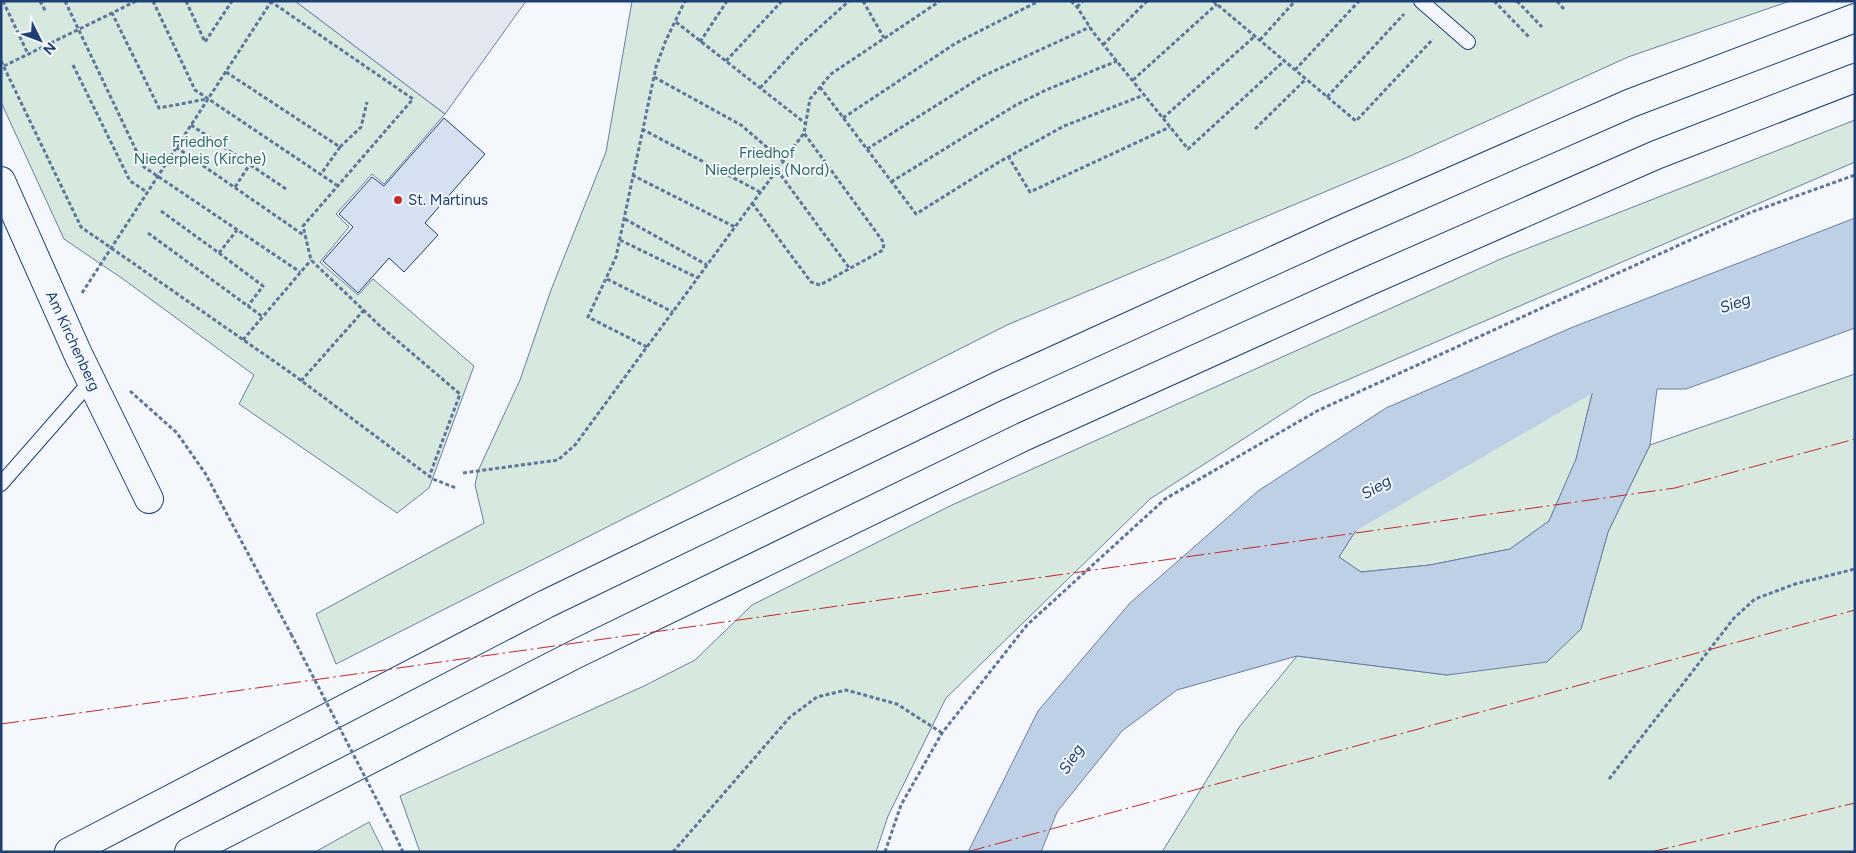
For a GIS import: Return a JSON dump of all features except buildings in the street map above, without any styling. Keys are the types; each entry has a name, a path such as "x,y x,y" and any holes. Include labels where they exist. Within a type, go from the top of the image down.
{"main road":[{"path":"69,852 546,604 998,386 1341,230 1631,104 1855,18"},
{"path":"189,852 576,654 1025,436 1360,285 1647,159 1855,78"},
{"name":"Am Kirchenberg","path":"1,181 7,204 149,499"}],"lane":[{"path":"1416,5 1447,24 1468,42"},
{"path":"1,484 91,381"}],"path":[{"path":"4,1 28,54"},
{"path":"40,1 46,12"},
{"path":"66,1 144,167 300,272"},
{"path":"4,66 136,1"},
{"path":"153,1 195,90 338,186"},
{"path":"186,1 205,42 232,1"},
{"path":"647,347 588,317 616,257 654,77 666,40 685,1"},
{"path":"700,42 727,1"},
{"path":"726,61 782,1"},
{"path":"760,88 801,44 849,1"},
{"path":"863,1 884,38"},
{"path":"463,473 558,460 575,445 804,133 810,99 831,74 940,1"},
{"path":"843,118 956,43 1039,1"},
{"path":"1071,1 1103,45 1188,149 1284,61"},
{"path":"1077,7 1083,1"},
{"path":"1103,45 1147,1"},
{"path":"1213,1 1356,121 1447,24"},
{"path":"1260,40 1295,1"},
{"path":"1295,70 1358,1"},
{"path":"1494,1 1530,38"},
{"path":"1517,1 1542,27"},
{"path":"1557,1 1564,9"},
{"path":"60,312 77,300 271,2 414,99 303,226 311,260 364,310 460,394 429,477"},
{"path":"1132,80 1217,4"},
{"path":"1327,97 1416,5"},
{"path":"112,13 159,108 208,99"},
{"path":"676,22 806,123"},
{"path":"867,149 983,76 1090,27"},
{"path":"1163,118 1254,36"},
{"path":"1,61 80,227 301,381 429,477 456,488"},
{"path":"891,182 1016,105 1046,90 1117,61"},
{"path":"72,65 130,181 147,192"},
{"path":"226,72 340,147"},
{"path":"654,77 741,125 783,162"},
{"path":"1255,129 1306,79"},
{"path":"820,87 916,214 1008,156 1064,126 1144,95"},
{"path":"321,174 340,147 361,127 367,102"},
{"path":"191,124 286,189"},
{"path":"1008,156 1030,192 1170,126"},
{"path":"642,129 760,192"},
{"path":"752,203 811,282 820,285 883,250 884,243 804,133"},
{"path":"176,147 305,236"},
{"path":"234,187 250,164"},
{"path":"777,170 850,268"},
{"path":"632,175 735,227"},
{"path":"884,852 901,805 942,733 1027,625 1165,499 1317,411 1749,213 1855,176"},
{"path":"161,211 263,286 248,306"},
{"path":"625,219 707,265"},
{"path":"219,253 236,230"},
{"path":"148,233 263,317"},
{"path":"620,240 698,278"},
{"path":"243,340 311,260"},
{"path":"607,279 673,312"},
{"path":"301,381 364,310"},
{"path":"128,388 177,433 206,473 403,852"},
{"path":"1609,779 1734,618 1755,599 1795,584 1855,569"},
{"path":"673,852 790,717 817,697 846,690 897,704 942,733"}],"green space":[{"name":"Friedhof Niederpleis (Kirche)","path":"1,1 295,1 445,114 384,184 372,174 336,214 349,227 320,262 358,295 373,279 474,366 429,488 397,513 239,404 254,375 123,279 64,239 1,102"},
{"name":"Friedhof Niederpleis (Nord)","path":"632,1 1790,1 1628,57 1408,157 1007,325 336,664 316,614 484,523 475,485 478,471 520,380 551,290 606,152"},
{"path":"1855,120 1855,162 1310,396 1150,499 946,698 888,816 876,852 420,852 400,796 644,686 695,660 752,605 952,505 1503,258"},
{"path":"1855,374 1855,852 1162,852 1240,726 1297,656 1447,675 1581,629 1608,532 1650,445"},
{"path":"1589,377 1593,390 1576,460 1549,521 1510,549 1430,565 1361,572 1339,557 1363,519 1394,497 1413,459 1414,439 1483,398"},
{"path":"369,822 384,852 315,852"}],"shaded area":[{"path":"295,1 526,1 445,114"}],"water":[{"path":"1855,218 1855,328 1686,389 1657,389 1650,445 1608,532 1581,629 1547,662 1447,675 1297,656 1177,690 1122,731 1057,812 1041,852 968,852 1038,711 1130,603 1258,491 1386,408 1573,327","holes":["1589,377 1593,390 1576,459 1549,521 1510,549 1430,565 1361,572 1339,557 1363,519 1394,497 1413,459 1414,439 1483,398"]}],"waterway":[{"name":"Sieg","path":"1342,507 1619,346"}],"power":[{"path":"1,724 1675,488 1855,439"},
{"path":"967,852 1855,610"},
{"path":"1651,852 1855,803"}],"place":[{"name":"St. Martinus","path":"398,200"}]}
